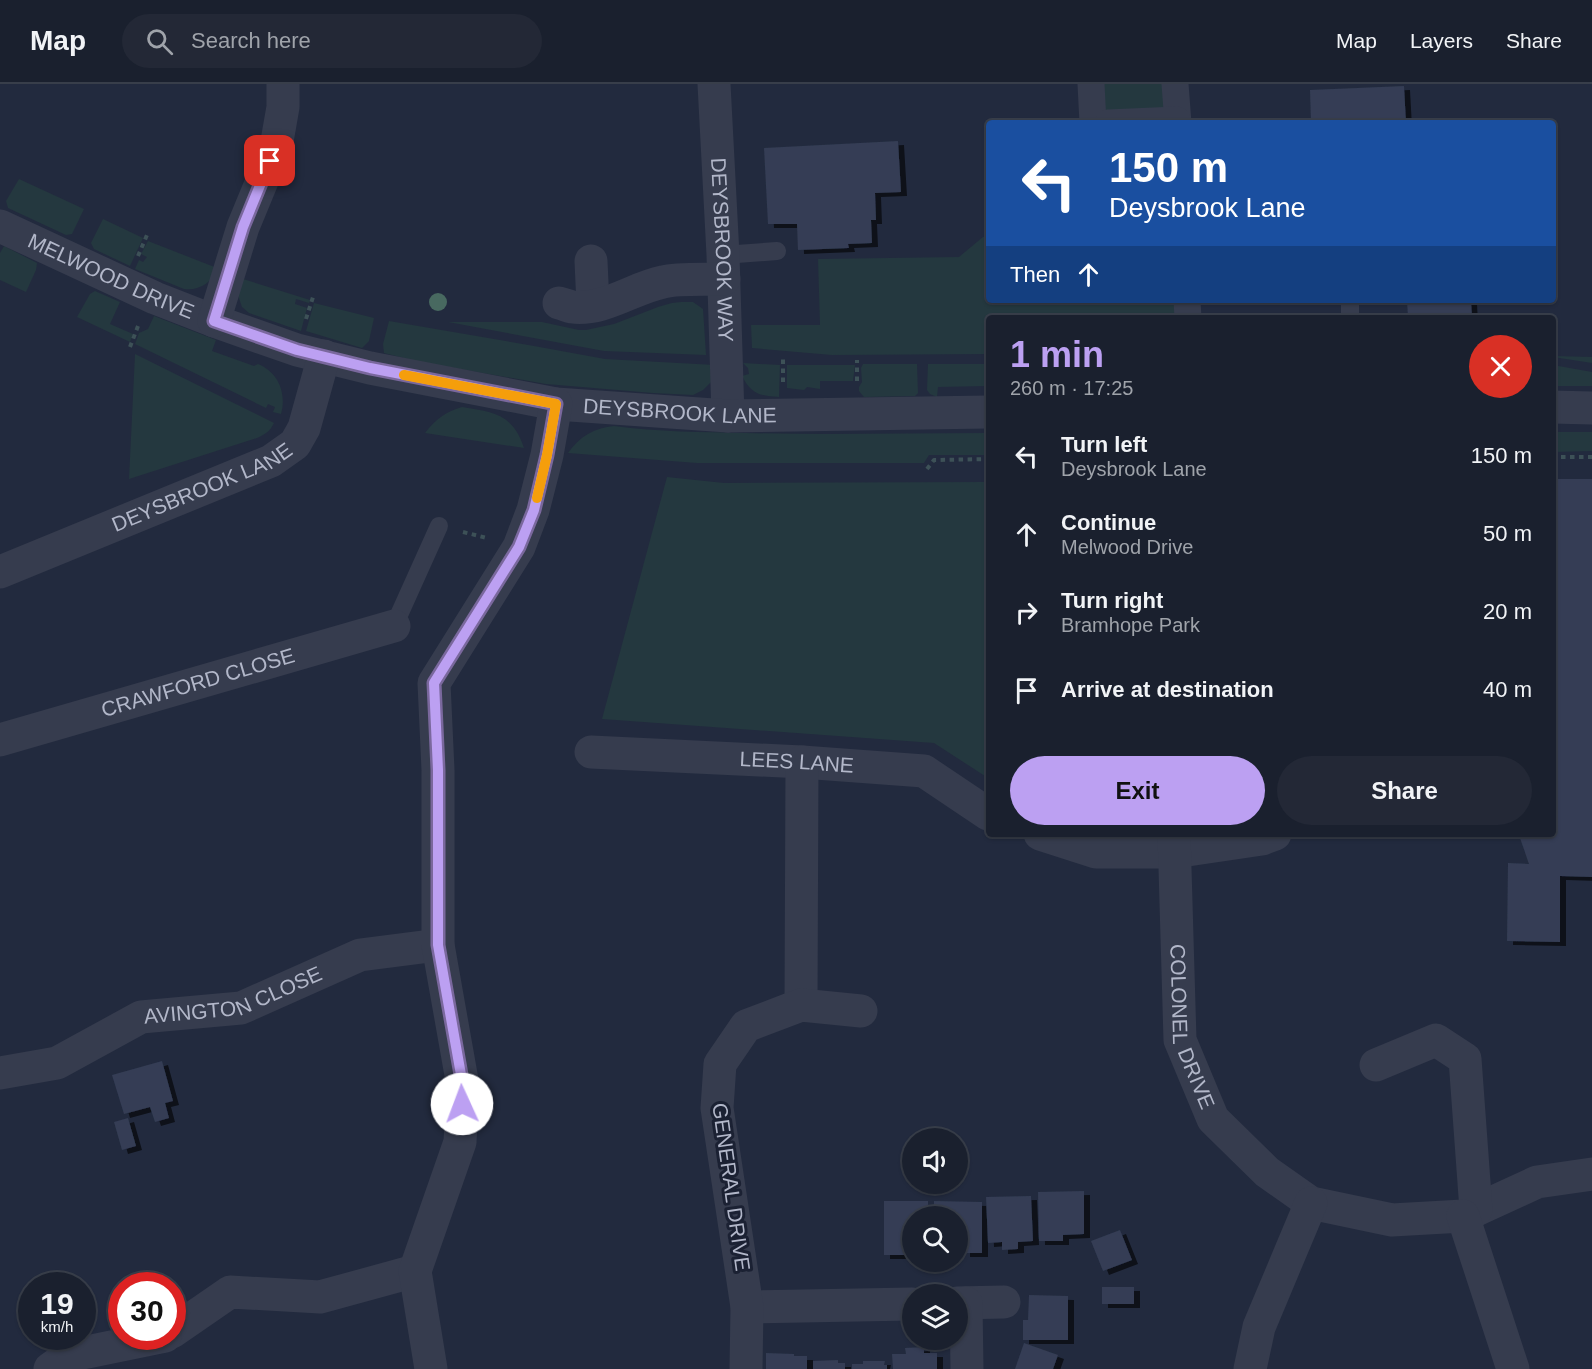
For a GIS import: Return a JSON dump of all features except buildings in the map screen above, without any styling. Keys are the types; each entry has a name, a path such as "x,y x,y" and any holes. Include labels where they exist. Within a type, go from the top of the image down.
{"street":[{"path":"214,321 243,227 276,147 283,107 283,84"},
{"name":"DEYSBROOK WAY","path":"714,84 724,267 728,416"},
{"path":"1091,84 1094,120"},
{"path":"1175,84 1177,120"},
{"name":"MELWOOD DRIVE","path":"0,225 124,284 214,321 297,350 324,356"},
{"path":"591,261 593,305"},
{"path":"559,303 573,307 593,305 615,300 641,288 665,281 724,267"},
{"name":"DEYSBROOK LANE","path":"0,572 271,461 296,444 304,428 324,356 370,368 556,404 728,416 986,412"},
{"path":"431,1369 415,1271 460,1142 463,1086 438,945 438,770 434,683 519,547 534,510 556,404"},
{"path":"1556,407 1592,408"},
{"name":"CRAWFORD CLOSE","path":"0,740 394,626"},
{"name":"LEES LANE","path":"591,752 802,762 924,771 986,813"},
{"path":"801,1005 802,762"},
{"path":"1050,837 1096,852 1174,843 1267,837"},
{"name":"COLONEL DRIVE","path":"1174,843 1180,1040 1213,1119 1267,1172 1311,1203 1392,1221 1469,1213 1537,1182 1592,1174"},
{"name":"AVINGTON CLOSE","path":"0,1073 57,1063 141,1017 241,1008 360,955 438,945"},
{"name":"GENERAL DRIVE","path":"746,1369 747,1307 717,1107 720,1064 746,1026 801,1005 861,1011"},
{"path":"1376,1065 1436,1040 1466,1059 1469,1213 1513,1369"},
{"path":"1250,1369 1259,1328 1311,1203"},
{"path":"186,1322 230,1292 320,1297 415,1271"},
{"path":"968,1303 1004,1302"},
{"path":"747,1307 902,1304"},
{"path":"50,1369 68,1356 108,1348"},
{"path":"965,1350 967,1369"}],"lane":[{"path":"724,267 777,250"},
{"path":"394,626 439,526"}],"path":[{"path":"1556,457 1592,457"},
{"path":"927,469 934,460 986,459"},
{"path":"439,526 519,547"}],"shaded area":[{"path":"1096,84 1170,84 1173,115 1102,120"},
{"path":"19,179 84,209 72,234 66,235 8,208 6,201"},
{"path":"103,219 143,238 130,266 94,249 91,243"},
{"path":"986,237 986,303 1181,303 1182,315 986,315 986,354 832,355 752,348 751,325 820,325 818,259 959,257"},
{"path":"148,241 217,268 215,273 204,285 195,289 184,289 135,269 139,260 143,262 147,257 141,254"},
{"path":"4,246 37,263 26,292 0,280 0,253"},
{"path":"240,278 310,300 309,303 296,299 295,304 307,308 301,331 249,313 242,307 237,292"},
{"path":"95,291 120,302 110,324 133,334 130,342 77,317 90,294"},
{"path":"693,302 703,309 706,355 604,351 448,322 542,322 586,330 614,324 658,307"},
{"path":"314,303 374,318 369,341 362,348 306,331"},
{"path":"154,316 216,340 212,351 254,366 258,364 271,372 282,391 281,414 273,412 275,407 268,404 266,408 135,344 139,333 148,329"},
{"path":"389,321 605,359 715,365 716,377 703,390 693,395 546,384 420,362 384,353 383,344"},
{"path":"135,354 274,423 267,432 257,438 129,479"},
{"path":"1556,356 1592,357 1592,363 1556,357"},
{"path":"743,363 780,365 779,397 761,395 749,387 742,376 749,374 748,368"},
{"path":"863,364 917,364 918,393 915,396 864,397 859,391"},
{"path":"928,364 986,364 986,386 938,387 937,397 927,390"},
{"path":"787,365 855,365 853,381 820,381 820,389 807,387 804,390 787,388"},
{"path":"1556,366 1592,372 1592,386 1556,386"},
{"path":"462,407 493,413 508,421 524,448 425,433 441,417"},
{"path":"614,426 776,434 986,433 986,455 929,455 924,463 697,463 568,453 577,442 600,429"},
{"path":"1556,432 1592,432 1592,451 1556,452"},
{"path":"667,477 724,483 986,482 986,777 934,743 602,719"}],"slow traffic":[{"path":"404,375 556,404 537,498"}],"route":[{"path":"270,161 243,227 214,321 297,350 370,368 556,404 534,510 519,547 434,683 438,770 438,945 463,1086 462,1104"}]}
